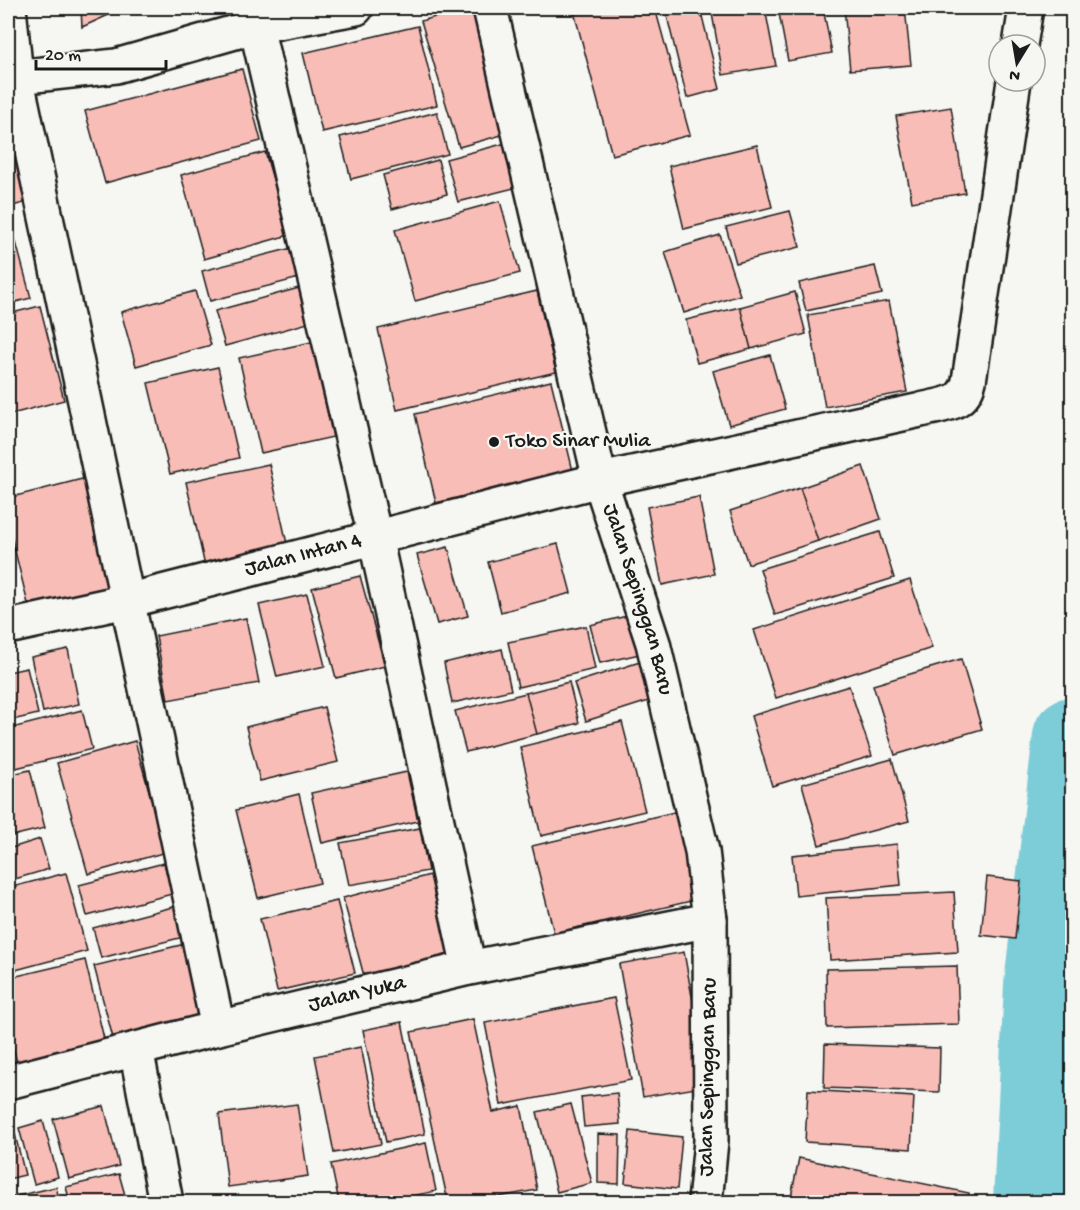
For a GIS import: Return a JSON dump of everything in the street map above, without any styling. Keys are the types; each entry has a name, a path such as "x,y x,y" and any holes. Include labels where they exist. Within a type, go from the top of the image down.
{"street":[{"path":"9,8 12,77 218,1028"},
{"path":"12,77 116,66 256,26 356,8"},
{"name":"Jalan Sepinggan Baru","path":"490,8 600,480 653,643 702,851 710,920 711,1141 705,1203"},
{"path":"1022,33 1026,8"},
{"path":"256,26 375,537 469,968"},
{"name":"Jalan Intan 4","path":"8,627 127,601 600,480 921,411 959,399 966,393 1012,93"},
{"name":"Jalan Yuka","path":"8,1082 218,1028 469,968 710,920"},
{"path":"136,1049 166,1203"}],"building":[{"path":"81,8 124,8 82,27"},
{"path":"467,8 480,8 516,131 459,147 421,21"},
{"path":"573,8 655,8 690,135 612,155"},
{"path":"665,8 700,8 720,89 687,98"},
{"path":"711,8 765,8 776,66 723,75"},
{"path":"778,8 823,8 832,53 788,61"},
{"path":"844,8 905,8 911,65 850,70"},
{"path":"418,26 437,105 322,132 303,53"},
{"path":"242,69 261,141 105,183 85,111"},
{"path":"951,107 965,193 912,202 896,116"},
{"path":"437,112 448,154 351,179 340,137"},
{"path":"8,123 28,202 8,207"},
{"path":"514,141 526,185 458,202 446,159"},
{"path":"757,145 772,207 684,229 669,166"},
{"path":"265,152 289,235 204,259 181,175"},
{"path":"438,160 447,194 392,209 383,175"},
{"path":"500,201 520,273 415,301 395,230"},
{"path":"790,211 800,247 736,263 726,227"},
{"path":"8,216 31,298 8,304"},
{"path":"720,235 740,295 684,313 665,252"},
{"path":"300,246 307,276 210,301 202,271"},
{"path":"875,266 882,294 806,311 799,283"},
{"path":"299,288 308,323 225,346 215,311"},
{"path":"195,291 211,345 136,366 121,312"},
{"path":"537,291 556,372 397,410 378,329"},
{"path":"795,292 806,334 751,349 740,307"},
{"path":"889,301 907,392 825,407 808,315"},
{"path":"40,306 64,400 8,415 8,314"},
{"path":"740,307 751,349 697,363 686,320"},
{"path":"312,342 333,437 261,453 239,358"},
{"path":"770,355 785,409 729,425 713,371"},
{"path":"218,367 239,458 170,474 148,383"},
{"name":"Toko Sinar Mulia","path":"551,381 573,471 436,503 415,414"},
{"path":"269,464 290,557 207,575 186,482"},
{"path":"863,466 881,519 818,541 800,488"},
{"path":"90,477 117,586 29,608 8,523 8,498"},
{"path":"800,488 818,541 748,564 730,511"},
{"path":"699,497 714,574 662,585 647,507"},
{"path":"880,532 894,578 775,615 760,569"},
{"path":"558,544 571,593 501,612 488,562"},
{"path":"448,547 468,616 437,624 417,555"},
{"path":"360,576 385,666 336,678 312,588"},
{"path":"910,580 932,648 776,698 754,630"},
{"path":"307,594 325,666 277,677 259,605"},
{"path":"635,614 644,653 600,663 590,625"},
{"path":"246,618 259,683 168,700 156,636"},
{"path":"586,626 595,669 518,687 508,642"},
{"path":"68,649 79,704 43,712 31,657"},
{"path":"502,649 511,690 452,703 444,663"},
{"path":"961,659 982,729 895,755 873,685"},
{"path":"643,661 655,699 586,721 574,683"},
{"path":"27,668 38,714 8,721 8,672"},
{"path":"569,682 579,723 537,734 526,693"},
{"path":"849,686 872,756 772,786 751,716"},
{"path":"526,693 537,734 466,752 455,711"},
{"path":"324,707 338,762 260,781 246,727"},
{"path":"82,710 92,749 8,770 8,729"},
{"path":"622,722 645,811 541,836 520,747"},
{"path":"135,741 166,852 88,874 57,763"},
{"path":"892,759 909,821 819,845 802,784"},
{"path":"30,770 45,828 8,837 8,775"},
{"path":"407,772 418,821 322,843 311,793"},
{"path":"299,794 320,883 258,898 236,810"},
{"path":"683,810 704,898 554,933 532,846"},
{"path":"420,828 428,871 349,885 340,843"},
{"path":"40,839 49,869 8,881 8,849"},
{"path":"897,844 901,885 796,896 792,855"},
{"path":"164,863 172,894 87,916 79,885"},
{"path":"66,873 87,951 8,972 8,888"},
{"path":"430,875 451,954 364,976 343,898"},
{"path":"987,877 1021,881 1015,939 981,935"},
{"path":"954,892 958,952 830,960 826,898"},
{"path":"337,901 355,973 277,991 260,919"},
{"path":"184,904 191,935 101,958 93,928"},
{"path":"185,944 203,1017 113,1038 94,966"},
{"path":"684,952 708,1086 643,1097 619,964"},
{"path":"85,960 107,1051 19,1072 8,1024 8,978"},
{"path":"957,966 959,1024 827,1028 826,969"},
{"path":"614,998 631,1080 501,1105 485,1023"},
{"path":"473,1019 493,1112 521,1106 537,1190 471,1202 448,1202 411,1032"},
{"path":"402,1022 425,1134 386,1142 363,1030"},
{"path":"825,1044 940,1048 939,1092 824,1088"},
{"path":"361,1047 381,1144 334,1153 315,1056"},
{"path":"808,1090 914,1097 911,1149 805,1142"},
{"path":"617,1093 620,1124 584,1127 581,1097"},
{"path":"297,1104 308,1176 228,1187 219,1114"},
{"path":"571,1104 592,1183 557,1192 537,1112"},
{"path":"104,1106 119,1166 69,1179 53,1119"},
{"path":"43,1121 58,1177 34,1184 19,1128"},
{"path":"14,1130 25,1175 8,1179 8,1131"},
{"path":"630,1131 682,1137 677,1189 625,1183"},
{"path":"598,1134 620,1135 619,1184 598,1183"},
{"path":"426,1143 436,1191 384,1202 339,1202 331,1164"},
{"path":"799,1158 969,1193 967,1202 790,1202"},
{"path":"119,1174 127,1202 70,1202 66,1187"},
{"path":"56,1187 60,1202 8,1202 8,1198"}],"waterway":[{"path":"1032,1202 1043,985 1072,736"}],"place":[{"name":"Toko Sinar Mulia","path":"494,442"}]}
